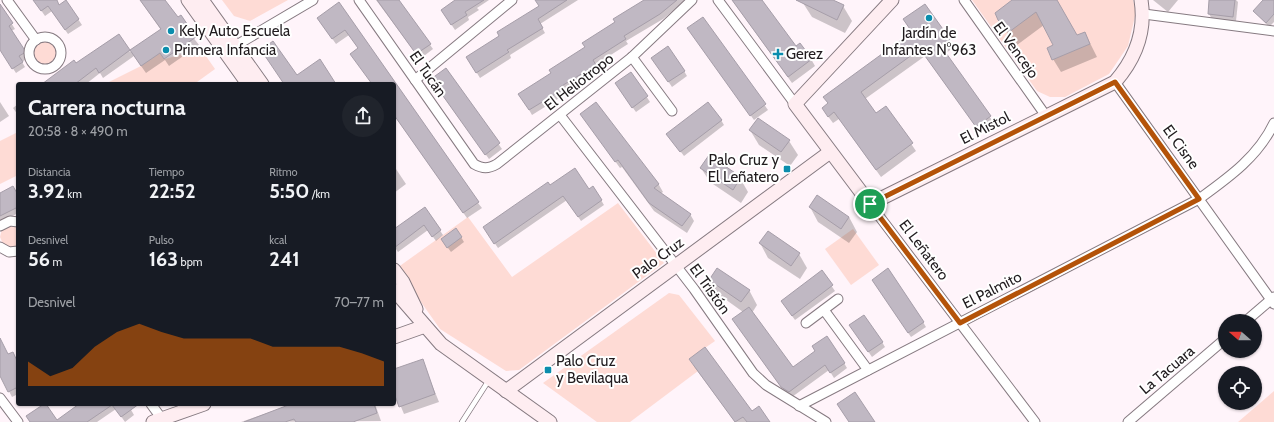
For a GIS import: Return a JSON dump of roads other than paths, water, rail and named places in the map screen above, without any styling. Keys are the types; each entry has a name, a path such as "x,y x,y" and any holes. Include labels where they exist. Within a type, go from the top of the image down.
{"street":[{"path":"7,0 36,40"},
{"path":"188,0 260,82"},
{"path":"202,0 247,82"},
{"path":"230,49 313,0"},
{"name":"El Tucán","path":"360,0 474,164"},
{"path":"415,80 512,0"},
{"name":"El Heliotropo","path":"474,164 482,168 490,168 498,164 632,57 692,0"},
{"name":"El Leñatero","path":"718,0 830,152 1035,422"},
{"path":"796,104 892,0"},
{"name":"El Vencejo","path":"964,0 1046,116"},
{"path":"1115,82 1125,70 1136,51 1142,31 1144,14 1142,0"},
{"path":"1144,14 1274,31"},
{"path":"632,57 672,111"},
{"name":"El Mistol","path":"870,204 1115,82"},
{"name":"El Cisne","path":"1115,82 1273,300"},
{"name":"El Tristón","path":"560,115 676,265 753,373 766,385 826,422"},
{"name":"El Palmito","path":"798,406 1199,199 1228,179 1253,155 1274,123"},
{"name":"Palo Cruz","path":"506,391 830,152"},
{"path":"0,226 10,221 16,222"},
{"path":"0,247 9,252 16,251"},
{"path":"396,273 403,282 425,326"},
{"path":"396,292 441,344 550,422"},
{"path":"806,323 838,299"},
{"path":"1255,314 1273,300"},
{"path":"824,310 868,370"},
{"path":"396,336 425,326"},
{"name":"La Tacuara","path":"1128,422 1218,345"},
{"path":"0,398 18,422"},
{"path":"152,406 157,420 198,406"}],"lane":[{"path":"462,422 489,379"}],"place":[{"name":"Jardín de Infantes N°963","path":"929,18"},
{"name":"Kely Auto Escuela","path":"171,31"},
{"name":"Primera Infancia","path":"166,50"},
{"name":"Gerez","path":"778,54"},
{"name":"Palo Cruz y El Leñatero","path":"787,169"},
{"name":"Palo Cruz y Bevilaqua","path":"548,370"}]}
